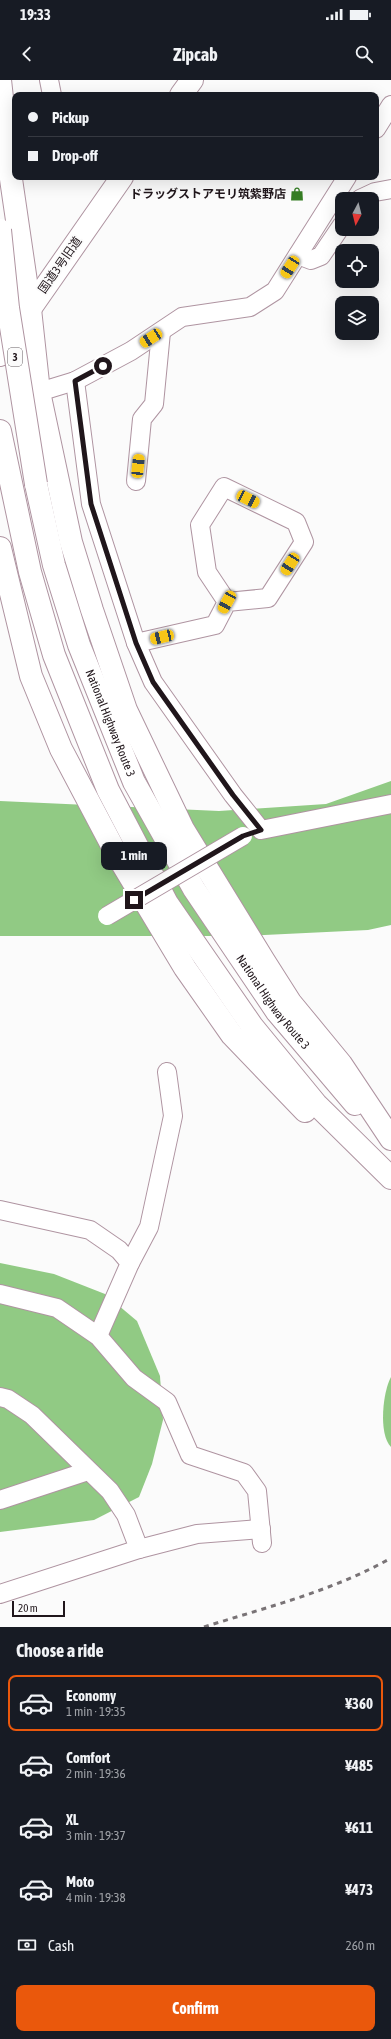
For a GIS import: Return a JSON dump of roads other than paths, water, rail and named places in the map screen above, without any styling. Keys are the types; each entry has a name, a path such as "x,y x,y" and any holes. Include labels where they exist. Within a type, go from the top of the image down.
{"main road":[{"path":"0,80 10,179 30,309 39,392 71,542 92,610 129,717 183,830 260,955 290,1002 341,1064 391,1139"},
{"path":"183,92 192,80"},
{"name":"国道3号旧道","path":"0,355 30,309 120,180"},
{"name":"National Highway Route 3","path":"0,230 8,308 36,484 54,565 79,645 134,782 194,889 277,1012 335,1083 391,1144"},
{"path":"0,431 30,572 54,655 108,790 167,903 252,1026 316,1104 391,1178"},
{"path":"0,548 31,676 61,749 116,855 185,968 232,1035 303,1109 391,1181"}],"street":[{"path":"49,80 51,92"},
{"path":"379,124 391,105"},
{"path":"39,392 75,381 130,351 182,317 250,307 275,290 345,180"},
{"path":"375,192 391,189"},
{"path":"298,255 311,260 321,256 335,235"},
{"path":"136,481 142,419 154,404 161,332"},
{"path":"75,381 91,504 136,643 153,682 233,795 261,830"},
{"path":"224,487 296,522 304,542 268,598 227,602 207,572 200,525 224,487"},
{"path":"136,643 215,624 227,602"},
{"path":"107,916 243,836 261,830 391,804"},
{"path":"98,1336 130,1263 149,1227 173,1116 167,1072"},
{"path":"0,1210 90,1230 119,1250 130,1263"},
{"path":"0,1294 57,1308 98,1336 134,1378 167,1402 190,1455 244,1473 257,1491 261,1536 197,1534 139,1549 0,1594"},
{"path":"0,1397 8,1399 32,1415 110,1491 122,1509 139,1549"},
{"path":"0,1500 88,1471"}],"railway":[{"path":"204,1627 323,1589 369,1570 391,1558"}],"place":[{"name":"ドラッグストアモリ筑紫野店","path":"297,194"}]}
